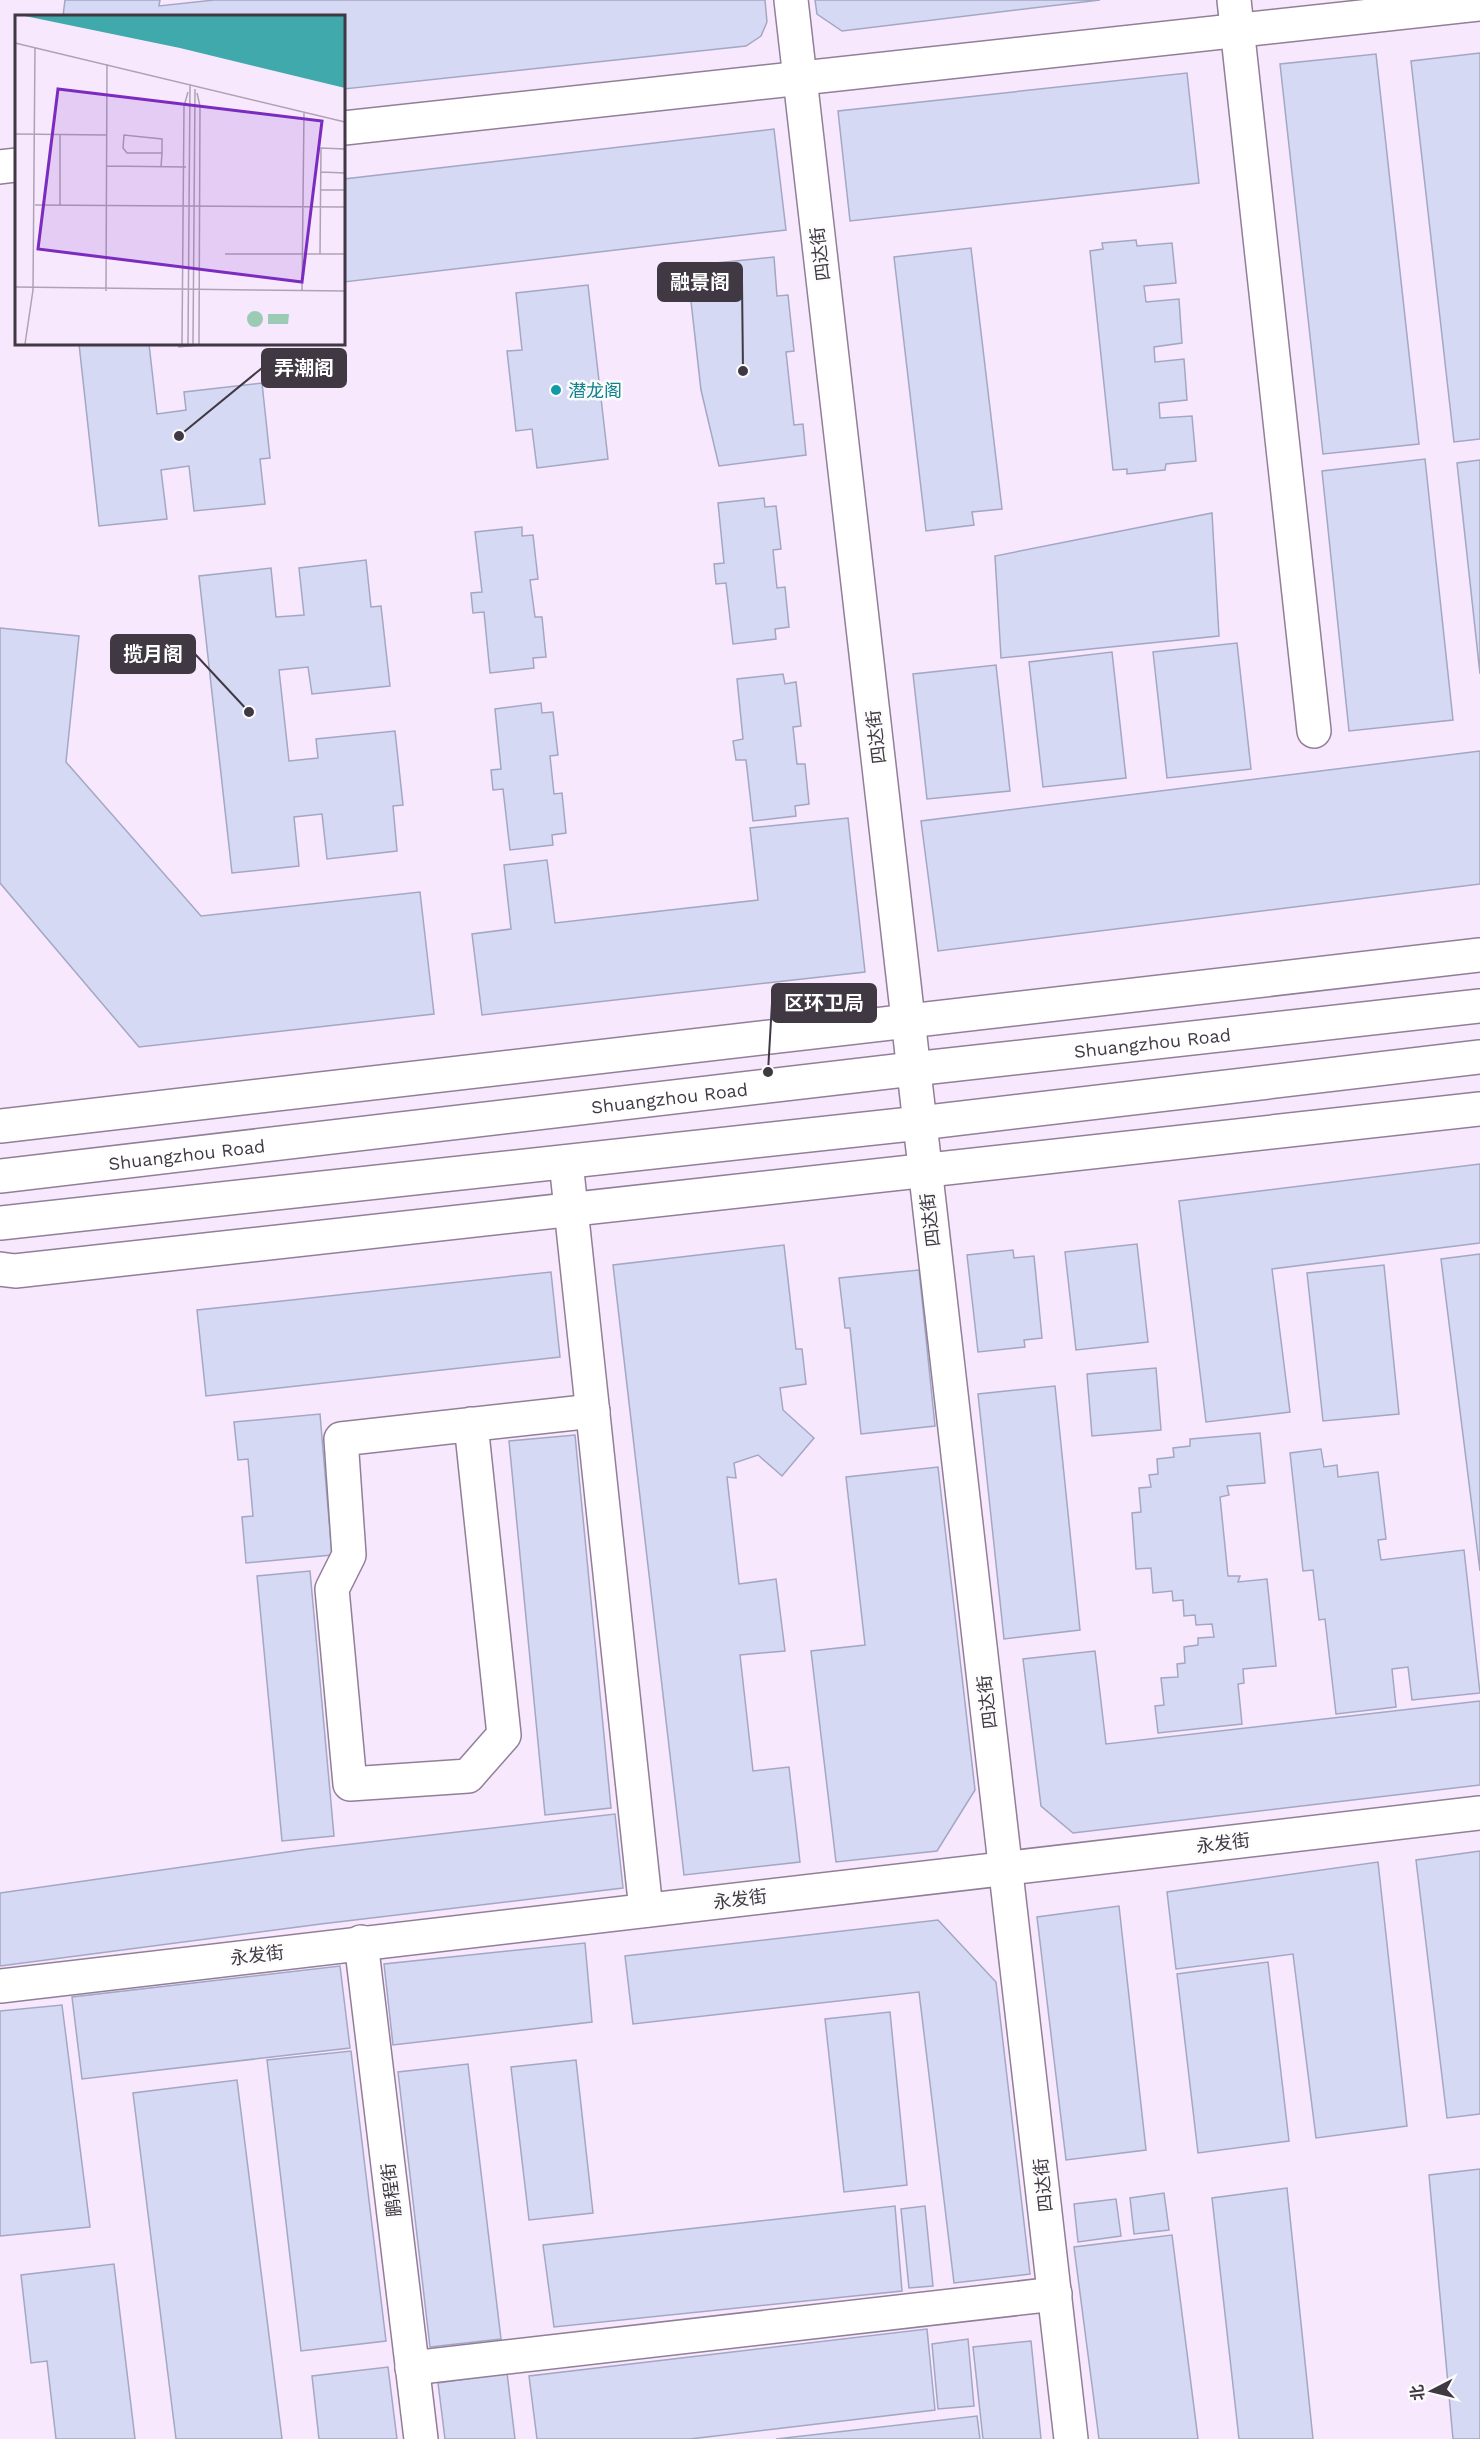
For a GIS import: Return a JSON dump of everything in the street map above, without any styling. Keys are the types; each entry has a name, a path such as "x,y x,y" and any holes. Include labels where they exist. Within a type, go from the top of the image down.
{"street":[{"name":"四达街","path":"791,0 1071,2439"},
{"path":"345,128 800,77 1235,15 1480,4"},
{"path":"1235,15 1314,731"},
{"path":"0,167 15,165"},
{"path":"0,1126 1480,955"},
{"name":"Shuangzhou Road","path":"0,1176 914,1069 1480,1006"},
{"path":"0,1223 920,1123 1480,1057"},
{"path":"0,1269 15,1271 1480,1109"},
{"path":"566,1162 646,1910"},
{"path":"471,1424 504,1735 468,1776 350,1784 332,1589 349,1555 340,1439 471,1424 593,1411"},
{"name":"永发街","path":"0,1986 1480,1813"},
{"name":"鹏程街","path":"361,1942 421,2439"},
{"path":"412,2368 1055,2294"}],"building":[{"path":"65,0 160,0 159,6 214,0 765,0 767,22 761,36 746,46 345,89 345,15 63,15"},
{"path":"815,0 1100,0 842,31 817,14"},
{"path":"1480,53 1480,439 1454,442 1411,61"},
{"path":"1376,54 1419,444 1323,454 1280,64"},
{"path":"1187,73 1199,183 850,221 838,111"},
{"path":"774,129 786,230 345,282 345,179"},
{"path":"1136,240 1137,246 1172,243 1176,283 1144,286 1146,302 1179,299 1182,343 1154,347 1155,362 1184,359 1187,400 1159,403 1160,418 1192,416 1196,461 1166,464 1165,470 1127,474 1127,469 1113,470 1090,251 1103,249 1102,243"},
{"path":"971,248 1002,509 972,512 974,525 926,531 894,257"},
{"path":"774,257 777,296 788,295 794,351 786,352 794,425 803,424 806,455 719,466 701,390 687,266"},
{"name":"潜龙阁","path":"588,285 608,459 537,468 532,429 516,431 507,351 522,350 516,293"},
{"path":"79,345 149,345 157,414 186,410 184,392 262,383 270,458 260,459 265,504 194,511 189,466 161,470 167,519 99,526"},
{"path":"1425,459 1453,720 1349,731 1322,471"},
{"path":"1480,460 1480,674 1457,463"},
{"path":"764,498 765,507 776,506 781,549 773,550 777,588 785,587 789,627 775,629 776,639 733,644 726,583 716,584 714,564 724,563 718,503"},
{"path":"1212,513 1219,636 1001,658 995,556"},
{"path":"522,527 522,536 533,535 538,579 530,580 535,617 542,617 546,657 533,658 534,668 490,673 484,612 473,613 471,593 482,592 475,532"},
{"path":"366,560 371,607 381,606 390,686 312,694 308,667 279,670 289,761 318,758 316,739 395,731 403,805 393,806 397,851 327,859 322,814 294,817 299,866 232,873 199,576 271,568 276,617 304,615 299,568"},
{"path":"0,628 79,636 66,762 201,916 420,892 434,1014 139,1047 0,883"},
{"path":"1237,643 1251,769 1167,778 1153,652"},
{"path":"1112,652 1126,778 1043,787 1029,662"},
{"path":"996,665 1010,791 927,799 913,674"},
{"path":"783,674 785,684 796,682 801,726 793,727 797,764 805,764 809,804 795,806 796,816 753,821 746,760 736,760 733,741 743,739 737,679"},
{"path":"541,703 542,713 553,712 558,755 550,756 554,794 562,793 566,833 552,835 553,845 510,850 503,789 493,790 491,770 501,769 495,709"},
{"path":"1480,751 1480,884 938,951 921,821"},
{"path":"848,818 865,972 482,1015 472,934 511,929 504,865 547,860 555,923 758,900 750,828"},
{"path":"1480,1164 1480,1243 1272,1269 1290,1412 1206,1422 1179,1201"},
{"path":"1137,1244 1148,1342 1076,1350 1065,1252"},
{"path":"784,1245 796,1349 802,1349 806,1384 780,1388 783,1410 814,1438 782,1476 758,1455 734,1463 736,1478 727,1477 739,1584 776,1579 785,1651 740,1655 753,1771 789,1767 800,1862 684,1875 613,1265"},
{"path":"1013,1250 1014,1258 1034,1256 1042,1338 1024,1340 1025,1347 978,1352 967,1255"},
{"path":"1480,1254 1480,1571 1441,1259"},
{"path":"1384,1265 1399,1414 1323,1421 1307,1273"},
{"path":"919,1270 935,1426 861,1434 850,1328 845,1328 839,1278"},
{"path":"551,1272 560,1357 206,1396 197,1310"},
{"path":"1156,1368 1161,1430 1092,1436 1087,1374"},
{"path":"1055,1386 1080,1630 1004,1639 978,1394"},
{"path":"320,1414 332,1555 246,1563 242,1517 253,1516 248,1459 238,1460 234,1422"},
{"path":"1260,1433 1265,1483 1227,1486 1229,1495 1220,1497 1228,1576 1240,1576 1238,1582 1267,1579 1276,1666 1243,1669 1244,1683 1238,1684 1242,1724 1158,1733 1155,1706 1164,1705 1161,1678 1178,1677 1177,1664 1185,1663 1184,1647 1198,1645 1198,1638 1214,1637 1212,1624 1196,1625 1195,1615 1184,1616 1183,1600 1173,1601 1172,1591 1153,1593 1151,1568 1136,1569 1132,1513 1141,1512 1139,1488 1151,1487 1149,1475 1158,1474 1157,1459 1174,1457 1173,1448 1190,1446 1190,1439"},
{"path":"575,1435 611,1808 545,1815 509,1441"},
{"path":"1321,1449 1324,1467 1337,1465 1338,1477 1378,1472 1386,1539 1378,1540 1381,1560 1464,1550 1480,1693 1412,1700 1408,1667 1392,1669 1396,1707 1336,1714 1325,1619 1319,1620 1313,1570 1303,1571 1290,1453"},
{"path":"938,1467 975,1790 937,1851 836,1862 811,1651 865,1645 846,1477"},
{"path":"310,1571 334,1836 282,1841 257,1576"},
{"path":"1095,1651 1106,1744 1480,1701 1480,1785 1073,1833 1041,1806 1023,1659"},
{"path":"615,1814 623,1888 0,1966 0,1893 308,1849"},
{"path":"1480,1851 1480,2114 1447,2118 1416,1860"},
{"path":"1378,1862 1407,2126 1316,2138 1293,1954 1176,1969 1167,1892"},
{"path":"1119,1906 1146,2150 1066,2160 1037,1917"},
{"path":"938,1920 996,1982 1030,2274 954,2283 919,1992 633,2024 625,1956"},
{"path":"585,1943 592,2022 393,2045 384,1964"},
{"path":"1268,1962 1289,2141 1198,2153 1177,1974"},
{"path":"340,1966 350,2048 82,2079 72,1997"},
{"path":"62,2005 90,2227 0,2236 0,2011"},
{"path":"890,2012 907,2185 844,2192 825,2019"},
{"path":"351,2051 386,2341 301,2351 267,2060"},
{"path":"576,2060 593,2213 529,2220 511,2067"},
{"path":"468,2064 501,2339 430,2347 398,2072"},
{"path":"237,2080 282,2439 176,2439 133,2093"},
{"path":"1480,2169 1480,2439 1453,2439 1429,2175"},
{"path":"1287,2188 1313,2439 1239,2439 1212,2198"},
{"path":"1164,2193 1169,2230 1134,2234 1130,2198"},
{"path":"1116,2199 1121,2236 1078,2242 1074,2204"},
{"path":"895,2206 902,2291 554,2327 543,2245"},
{"path":"925,2206 933,2286 909,2288 901,2209"},
{"path":"1172,2235 1198,2439 1099,2439 1074,2247"},
{"path":"114,2264 135,2439 56,2439 47,2361 31,2363 21,2275"},
{"path":"927,2329 935,2410 690,2439 537,2439 529,2376"},
{"path":"968,2339 974,2406 938,2409 932,2344"},
{"path":"1031,2341 1041,2439 983,2439 973,2347"},
{"path":"388,2367 397,2439 319,2439 312,2376"},
{"path":"507,2373 515,2439 445,2439 438,2383"},
{"path":"977,2416 980,2439 776,2439"}],"place":[{"name":"融景阁","path":"743,371"},
{"name":"潜龙阁","path":"556,390"},
{"name":"弄潮阁","path":"179,436"},
{"name":"揽月阁","path":"249,712"},
{"name":"区环卫局","path":"768,1072"}]}
